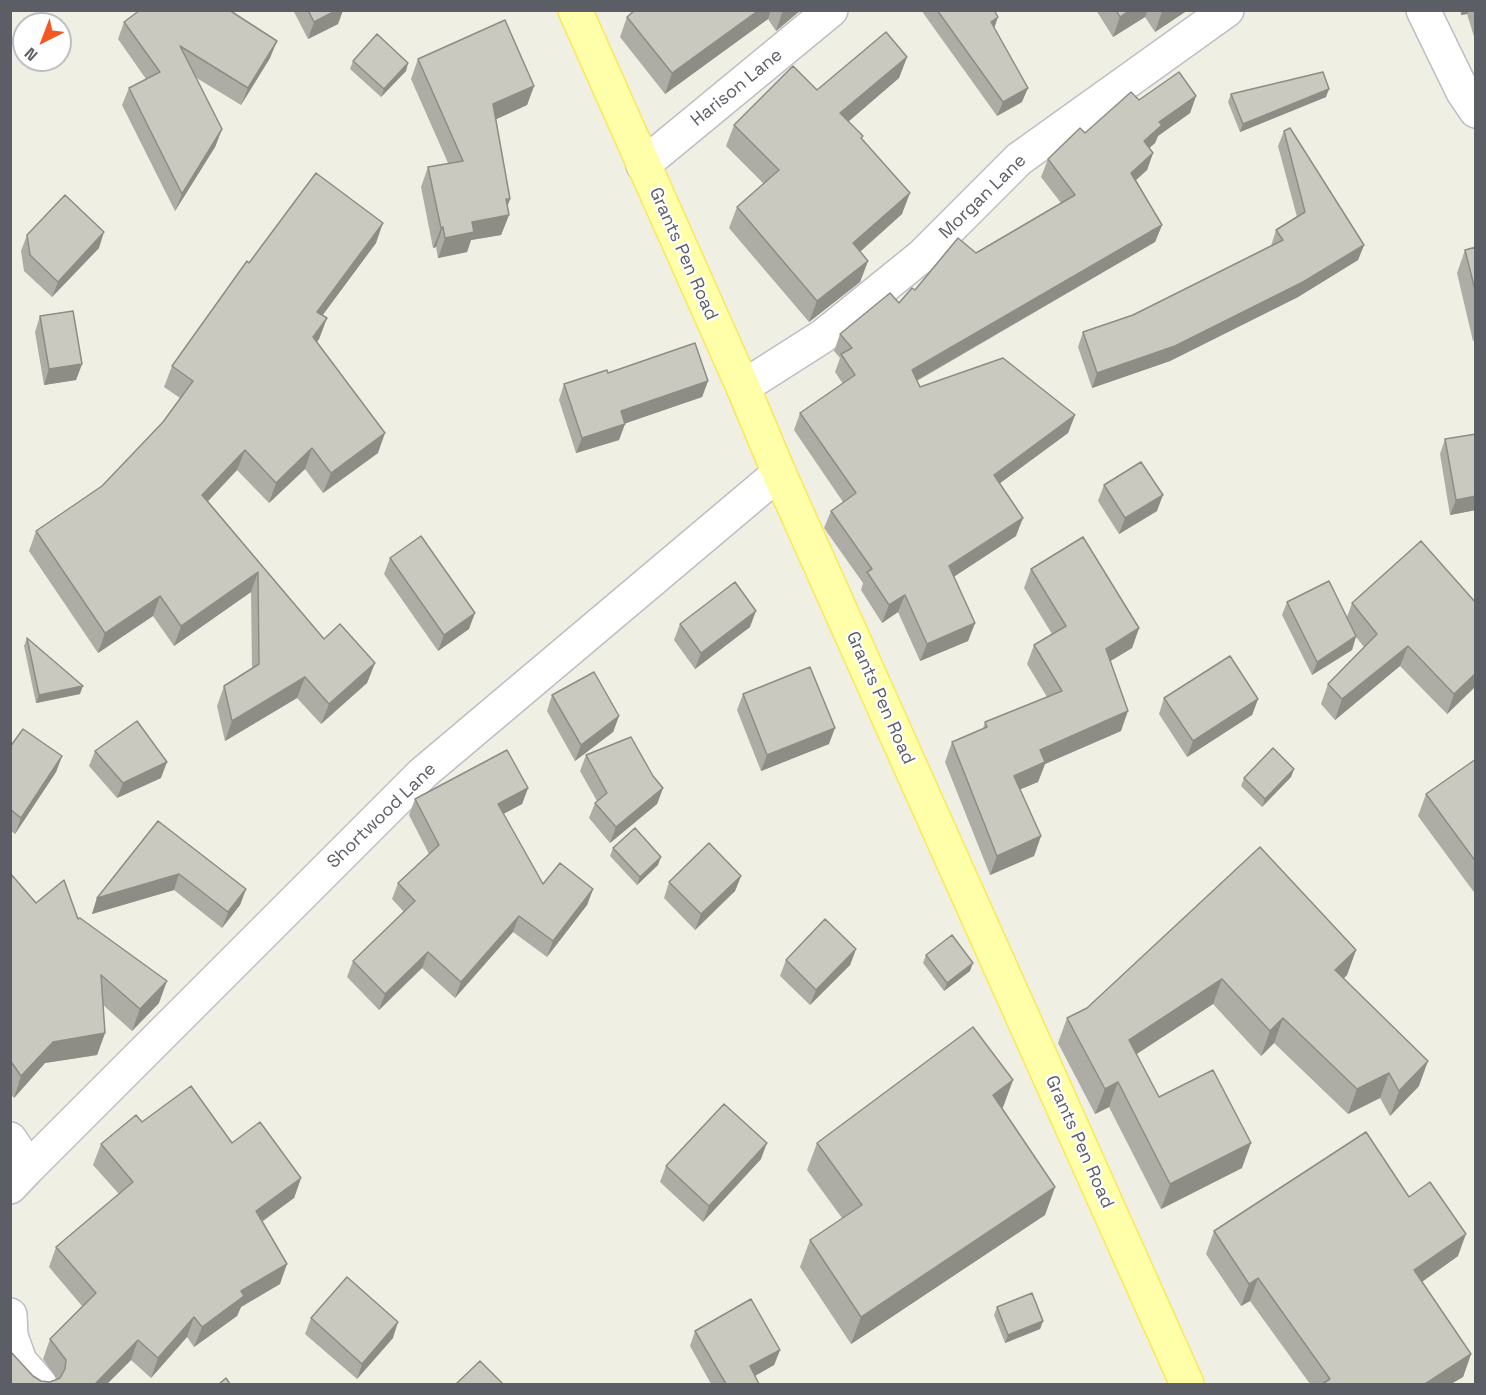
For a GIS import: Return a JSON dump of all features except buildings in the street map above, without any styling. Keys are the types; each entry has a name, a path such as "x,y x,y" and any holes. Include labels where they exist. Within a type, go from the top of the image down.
{"main road":[{"name":"Grants Pen Road","path":"575,10 1187,1384"}],"street":[{"name":"Harison Lane","path":"643,165 831,10"},
{"name":"Morgan Lane","path":"743,387 823,336 923,255 1019,159 1227,10"},
{"path":"1423,10 1463,93 1476,111"},
{"name":"Shortwood Lane","path":"20,1177 423,773 780,473"},
{"path":"10,1139 20,1177"},
{"path":"10,1315 11,1336 20,1361 40,1384"}]}
